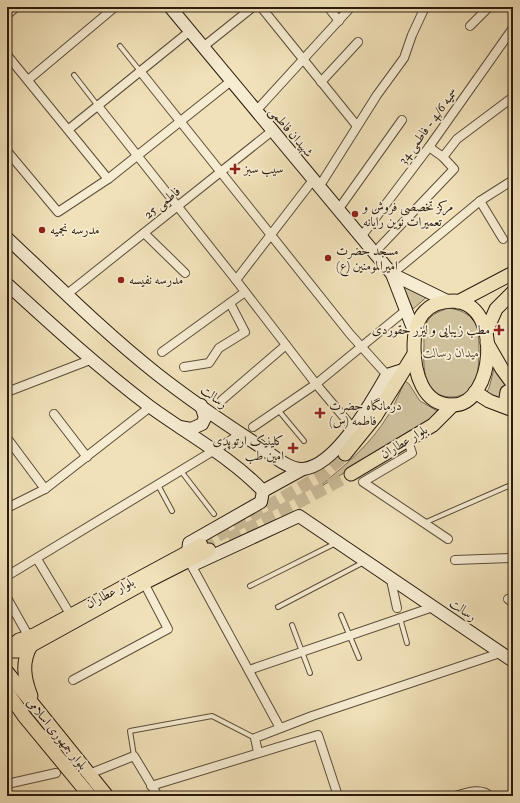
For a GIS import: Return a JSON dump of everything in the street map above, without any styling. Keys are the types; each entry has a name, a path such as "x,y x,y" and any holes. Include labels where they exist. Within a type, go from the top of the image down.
{"main road":[{"path":"509,295 496,309 487,337 487,362 483,381 475,392 468,400 453,405 439,402 430,396 422,388 415,368 414,331 422,314 436,304 453,302 513,273"},
{"path":"480,290 476,298 478,304 482,306 509,295"},
{"path":"453,302 472,307 482,321 487,337 502,369 513,384"},
{"path":"345,454 375,417 414,354"},
{"path":"513,389 507,392 506,398 513,410"},
{"path":"475,392 489,401 513,410"},
{"name":"بلوار عطاران","path":"351,474 433,425 453,405"},
{"name":"بلوار عطاران","path":"22,640 70,614 205,548"},
{"name":"بلوار عطاران","path":"22,640 144,583 188,557"},
{"path":"22,640 26,656 25,672 27,685 35,707"},
{"name":"بلوار جمهوری اسلامی","path":"7,672 107,796"},
{"name":"بلوار جمهوری اسلامی","path":"7,692 24,716 90,796"}],"street":[{"path":"7,15 16,7"},
{"path":"28,80 115,7"},
{"name":"شهیدان فاطمی","path":"170,7 392,274"},
{"path":"203,47 253,7"},
{"path":"261,7 357,126"},
{"path":"328,7 339,21"},
{"path":"256,111 351,7"},
{"path":"236,280 271,234 316,183 357,126 404,58 412,35 425,7"},
{"path":"470,26 489,7"},
{"name":"سمیه 4/6 - فاطمی 34","path":"360,237 429,146 513,28"},
{"path":"69,130 190,31"},
{"path":"321,82 358,42"},
{"path":"7,55 108,179"},
{"path":"140,71 313,288 362,348 387,375"},
{"path":"7,151 58,212 108,179 231,81"},
{"path":"442,157 457,139 513,97"},
{"path":"98,106 236,280 316,384 353,428"},
{"path":"338,210 402,120"},
{"name":"فاطمی 25","path":"66,295 272,131"},
{"path":"374,253 454,170 429,146"},
{"path":"392,274 480,201 513,180"},
{"path":"480,201 503,239"},
{"path":"144,233 185,273"},
{"name":"رسالت","path":"7,238 66,295 157,374 241,434 290,466 303,469"},
{"path":"392,274 453,302"},
{"path":"392,274 414,331"},
{"path":"7,284 90,360 150,407 213,450 263,491"},
{"path":"162,352 245,292"},
{"path":"184,367 209,363 219,348 245,332 230,303"},
{"path":"253,427 279,411 316,384 362,348 406,310"},
{"path":"222,400 286,345"},
{"path":"8,390 90,360"},
{"path":"263,491 329,456 359,422 387,375 403,370"},
{"path":"179,426 191,429 202,424 205,418 201,405"},
{"path":"7,508 45,489 87,458 150,407"},
{"path":"54,414 87,458"},
{"path":"7,576 158,486 213,450 241,434"},
{"path":"7,438 45,489"},
{"path":"408,441 412,453 362,482 448,539"},
{"path":"263,491 262,502 188,543 188,557 280,728"},
{"name":"رسالت","path":"188,557 198,563 299,516 391,580 513,661"},
{"path":"455,560 513,558"},
{"path":"37,559 70,614"},
{"path":"391,580 397,608"},
{"path":"73,680 168,629 144,583"},
{"path":"7,598 22,640"},
{"path":"249,670 433,607"},
{"path":"258,752 255,738 312,716 500,653"},
{"path":"7,703 24,716"},
{"path":"151,786 258,752 318,735 337,796"},
{"path":"89,774 134,756 158,796"},
{"path":"8,782 56,773"},
{"path":"455,796 475,791 481,791 490,796"}],"lane":[{"path":"120,46 140,71"},
{"path":"74,75 98,106"},
{"path":"279,411 304,441"},
{"path":"181,471 214,514"},
{"path":"424,523 513,484"},
{"path":"158,486 172,511"},
{"path":"250,586 336,542"},
{"path":"278,607 365,562"},
{"path":"341,615 359,658"},
{"path":"400,618 407,643"},
{"path":"292,625 310,673"},
{"path":"134,756 130,731 212,716 255,738"}],"green space":[{"path":"399,281 428,296 413,309"},
{"name":"میدان رسالت","path":"449,308 464,312 475,322 479,344 478,372 474,385 464,394 451,397 442,396 435,392 430,386 424,363 424,334 426,325 433,315"},
{"path":"494,369 510,385 503,401 485,395 489,388"},
{"path":"405,381 409,384 420,401 439,412 432,421 315,490 365,446 382,426"}],"tunnel":[{"path":"201,545 321,476 345,454"},
{"path":"229,539 351,474"}],"place":[{"name":"سیب سبز","path":"235,169"},
{"name":"مرکز تخصصی فروش و تعمیرات نوین رایانه","path":"355,214"},
{"name":"مدرسه نجمیه","path":"42,230"},
{"name":"مسجد حضرت امیرالمومنین (ع)","path":"328,258"},
{"name":"مدرسه نفیسه","path":"121,280"},
{"name":"مطب زیبایی و لیزر حقوردی","path":"499,330"},
{"name":"درمانگاه حضرت فاطمه (س)","path":"320,413"},
{"name":"کلینیک ارتوپدی امین طب","path":"293,448"}]}
